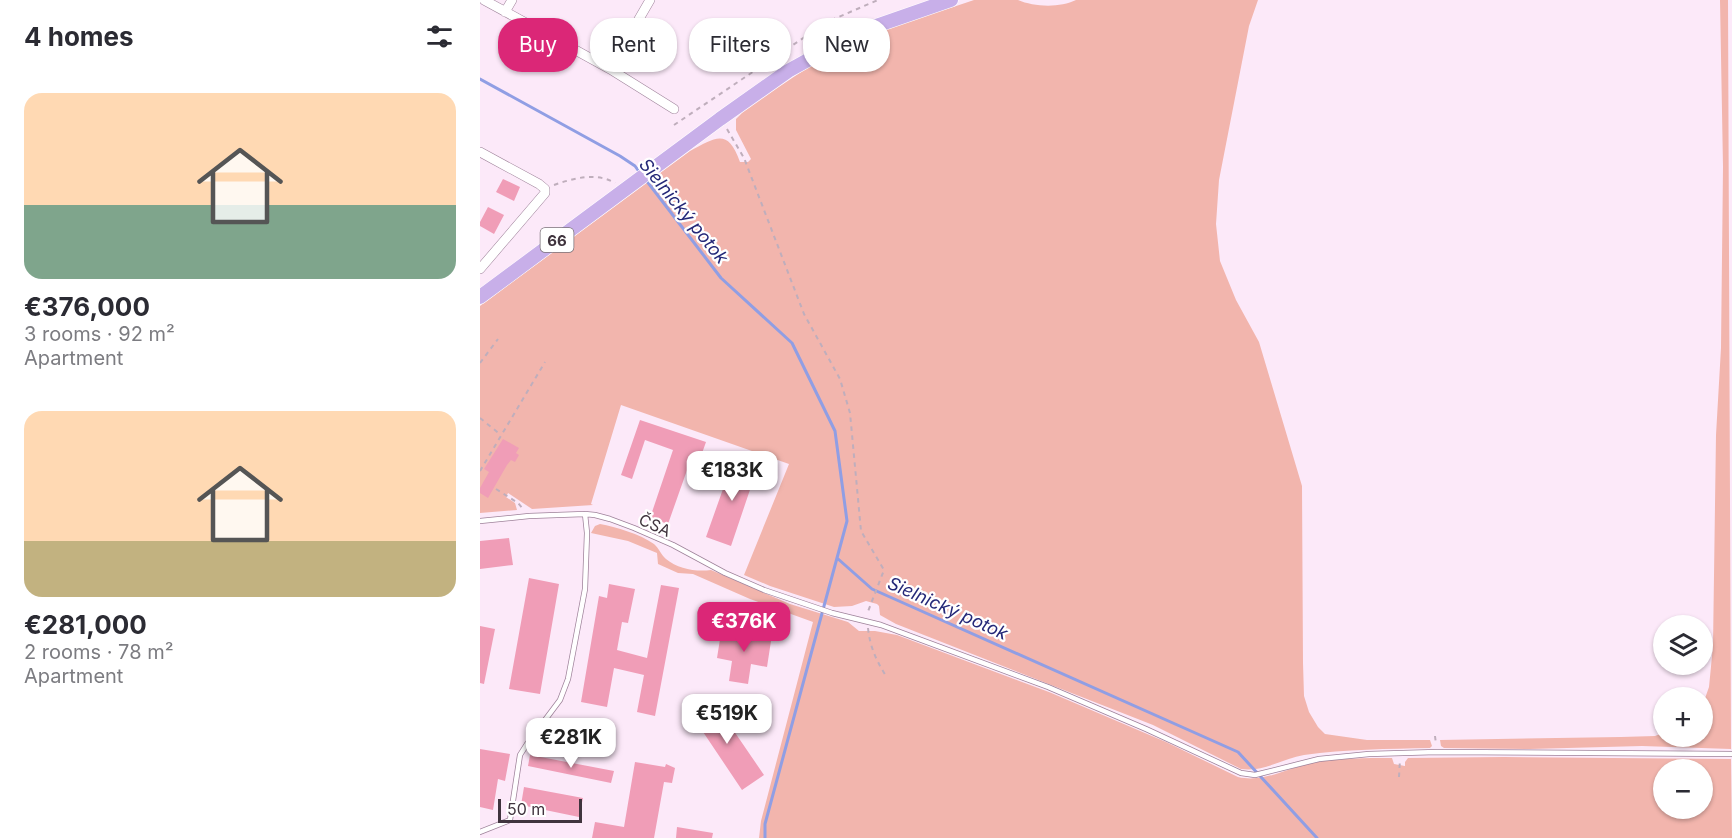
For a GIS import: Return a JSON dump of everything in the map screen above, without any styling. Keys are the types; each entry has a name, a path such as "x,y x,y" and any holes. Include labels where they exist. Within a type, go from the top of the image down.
{"main road":[{"name":"66","path":"480,297 788,71 820,51 873,27 951,0"}],"street":[{"path":"484,0 590,58"},
{"path":"505,12 512,0"},
{"path":"640,18 650,0"},
{"path":"615,72 674,109"},
{"path":"480,152 545,189 543,197 480,269"}],"lane":[{"path":"480,832 510,820 520,755 560,700 568,679 585,589 585,514"},
{"name":"ČSA","path":"480,521 529,516 595,515 634,528 673,545 725,573 764,590 810,607 866,621 1048,687 1241,773 1269,772 1319,759 1400,753"},
{"path":"1400,753 1732,754"}],"path":[{"path":"674,125 826,22 878,0"},
{"path":"720,119 744,158 804,314 840,379 850,412 861,531 884,570 866,621 875,658 886,676"},
{"path":"545,189 569,180 599,176 628,188"},
{"path":"480,363 498,339"},
{"path":"480,471 545,362"},
{"path":"480,418 501,435"},
{"path":"496,489 518,503 529,516"},
{"path":"1399,777 1400,753"}],"shaded area":[{"path":"974,0 1018,0 1047,6 1076,0 1258,0 1249,26 1219,180 1216,224 1220,261 1236,300 1259,342 1302,486 1304,696 1309,712 1325,734 1367,740 1430,740 1432,746 1430,748 1320,753 1296,757 1258,769 1241,769 1153,725 896,624 880,615 877,604 866,601 852,606 834,607 744,575 789,464 621,405 591,504 593,505 532,509 508,493 506,497 515,503 517,510 480,513 480,306 699,146 720,138 731,144 740,162 748,162 751,159 736,130 736,119 803,71 890,72 890,28"},
{"path":"1720,0 1728,0 1731,749 1672,747 1713,747 1713,687 1709,687 1710,675 1713,675 1723,167"},
{"path":"600,524 628,531 654,544 666,559 682,567 699,571 711,570 790,604 848,622 859,631 897,635 1049,692 1166,742 1238,777 1257,778 1312,763 1352,759 1392,758 1394,764 1405,766 1408,758 1731,759 1732,838 759,838 761,821 813,622 750,599 693,574 678,573 658,564 657,553 628,541 591,533 595,526"},
{"path":"1653,736 1653,746 1444,748 1440,740"}],"building":[{"path":"503,179 520,187 514,201 496,192"},
{"path":"488,207 504,215 494,234 480,226"},
{"path":"640,420 706,442 700,459 692,456 668,524 650,518 673,450 645,440 632,479 621,475"},
{"path":"503,439 519,448 516,453 519,455 515,462 511,460 507,465 488,498 480,493 480,488 489,472 484,469"},
{"path":"734,458 758,466 731,546 706,537"},
{"path":"509,538 513,565 480,569 480,541"},
{"path":"529,578 559,584 540,694 509,689"},
{"path":"609,584 635,589 628,623 622,622 617,650 647,658 661,585 679,588 655,716 637,712 644,675 614,668 607,707 581,702 599,596 607,598"},
{"path":"480,626 495,629 484,684 480,683"},
{"path":"738,626 758,629 757,639 771,641 767,667 751,664 748,684 729,681 732,661 717,658 721,633 737,635"},
{"path":"712,699 764,775 742,790 691,714"},
{"path":"480,749 510,754 505,781 498,779 493,810 480,807"},
{"path":"530,755 614,771 611,783 528,766"},
{"path":"635,762 665,767 666,764 675,768 672,783 664,782 654,838 592,838 595,822 624,827"},
{"path":"524,787 583,798 579,817 521,805"},
{"path":"677,827 713,833 712,838 676,838"}],"waterway":[{"name":"Sielnický potok","path":"480,79 620,156 635,166 640,173"},
{"name":"Sielnický potok","path":"646,180 721,278 792,343 835,431 847,521 765,824 765,838"},
{"name":"Sielnický potok","path":"837,558 872,589 1238,752 1317,838"}]}
